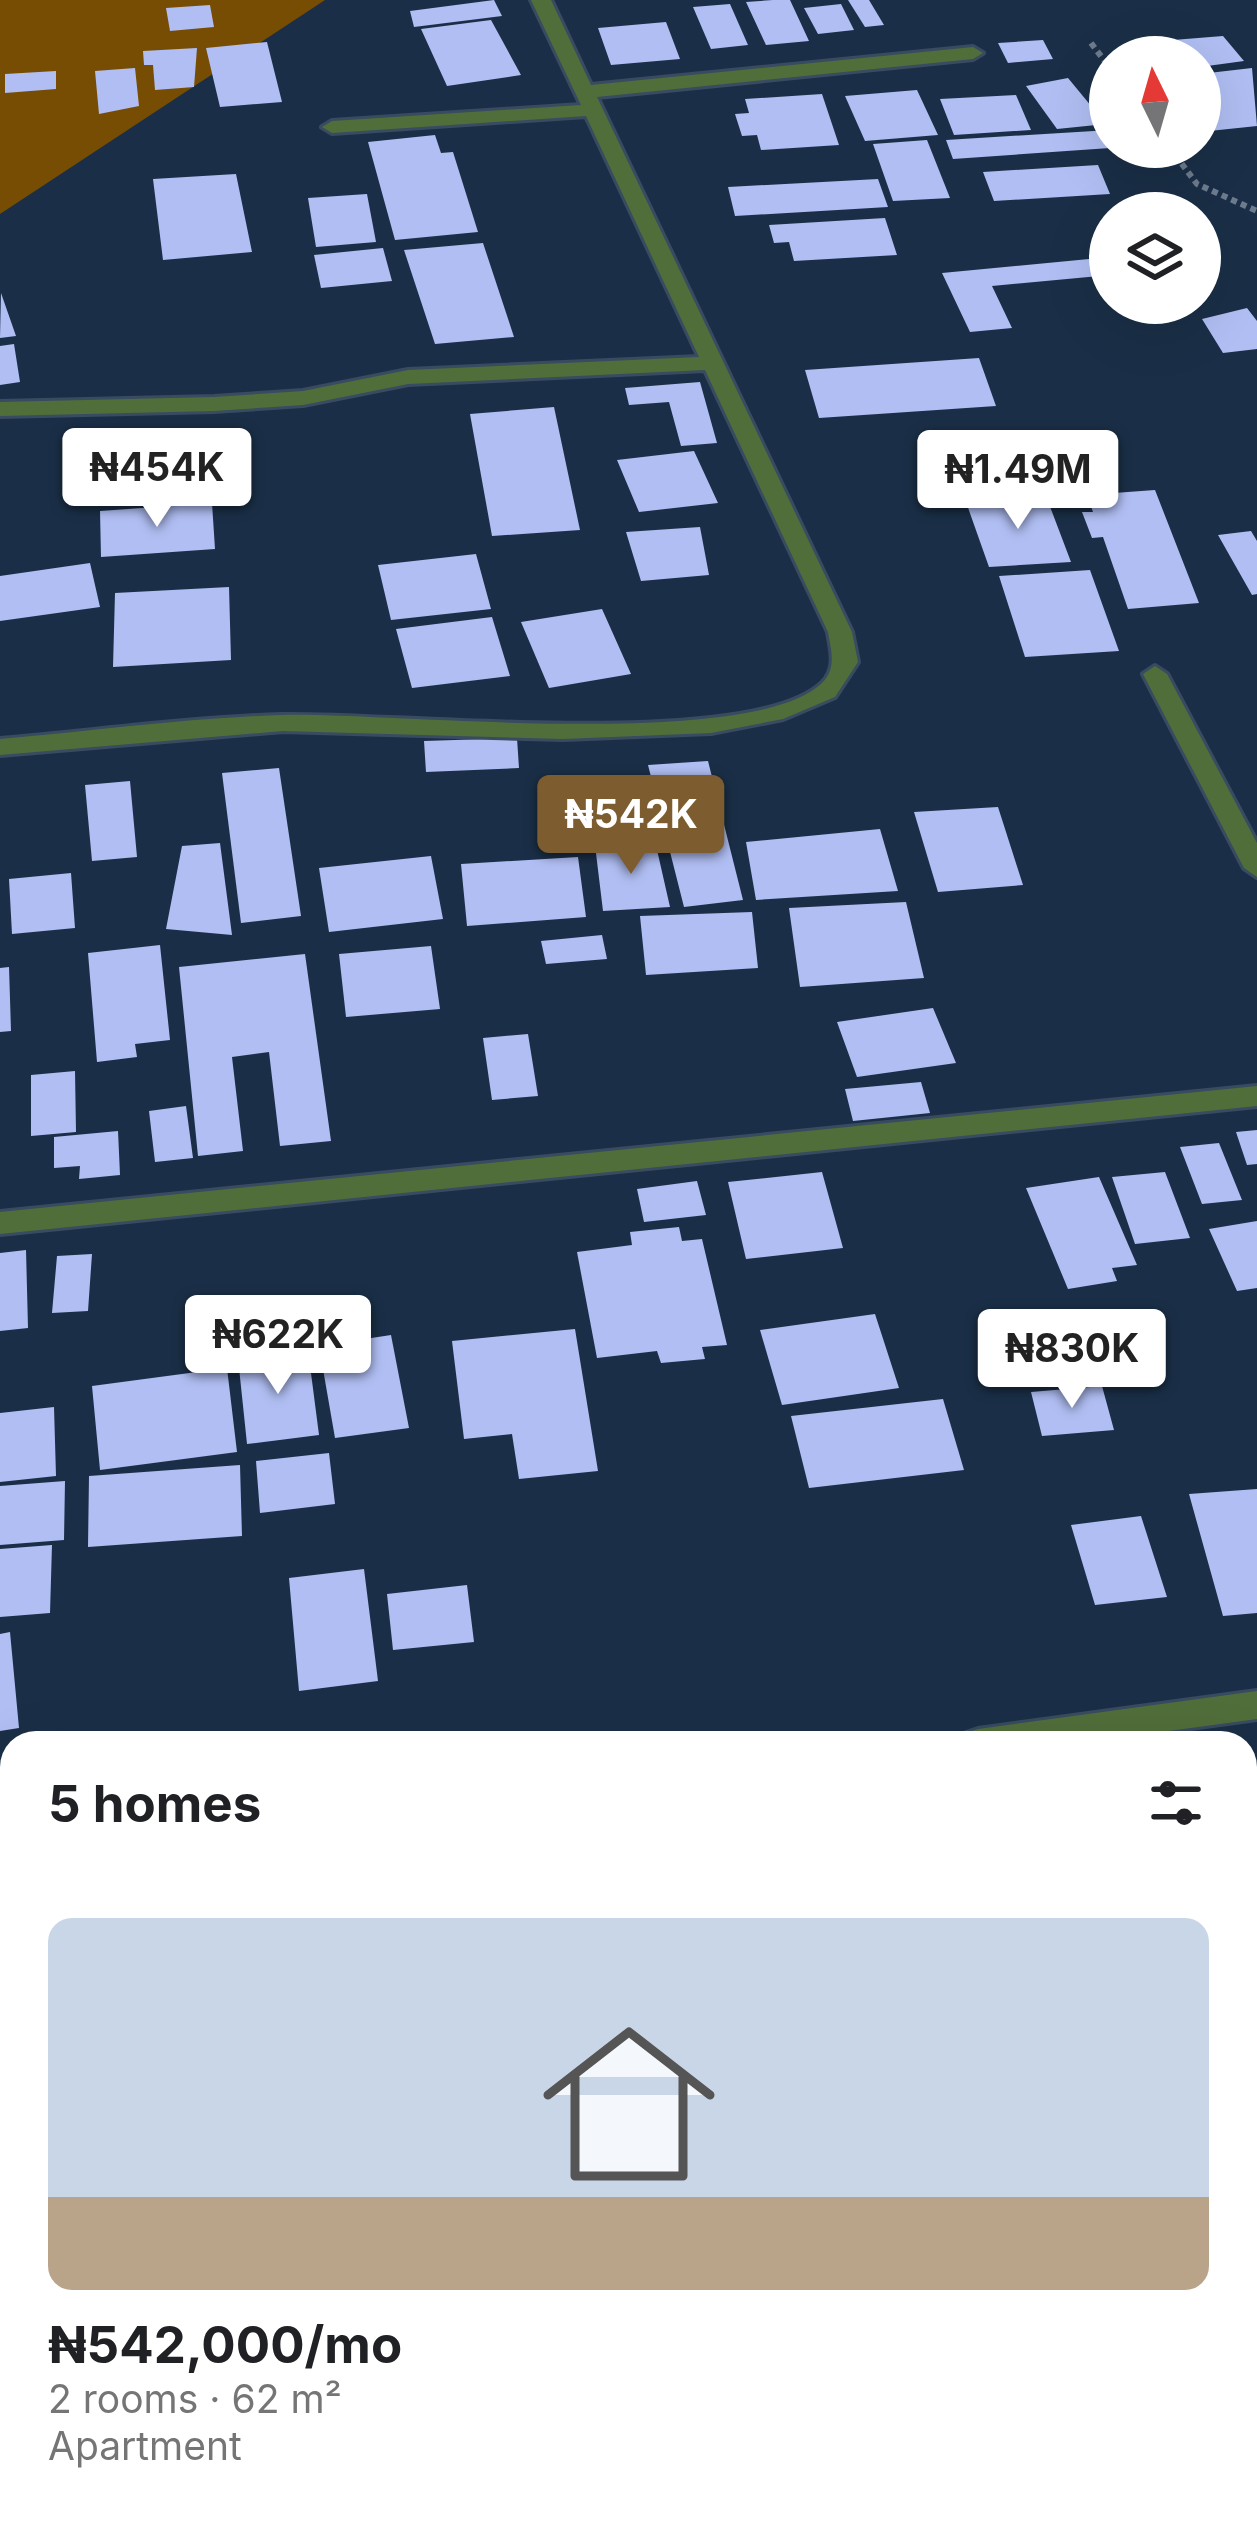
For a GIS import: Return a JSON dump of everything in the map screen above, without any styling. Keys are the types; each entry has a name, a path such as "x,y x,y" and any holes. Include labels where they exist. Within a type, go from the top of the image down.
{"street":[{"path":"0,747 284,722 552,730 697,726 765,715 831,690 847,662 840,632 541,0"},
{"path":"332,127 588,101 974,52"},
{"path":"0,409 214,404 303,398 408,377 712,363"},
{"path":"1155,674 1257,868"},
{"path":"0,1223 1257,1096"},
{"path":"1066,1731 1257,1705"}],"path":[{"path":"1185,168 1197,184 1257,211"}],"shaded area":[{"path":"0,0 325,0 0,214"}],"building":[{"path":"494,0 502,16 414,27 410,11"},
{"path":"790,0 809,41 766,45 746,2"},
{"path":"848,0 869,0 884,25 865,27"},
{"path":"730,4 748,45 711,49 693,7"},
{"path":"841,4 854,30 818,34 804,8"},
{"path":"210,5 214,27 170,31 166,8"},
{"path":"491,20 521,75 447,86 421,29"},
{"path":"666,22 680,59 611,65 598,28"},
{"path":"1223,36 1244,61 1221,64"},
{"path":"1043,40 1053,59 1008,63 998,43"},
{"path":"267,42 282,102 220,107 206,48"},
{"path":"197,48 194,87 155,90 153,65 144,65 143,51"},
{"path":"135,68 139,106 99,114 95,71"},
{"path":"1252,68 1257,126 1221,130 1221,72"},
{"path":"56,71 56,89 5,93 5,74"},
{"path":"1068,78 1089,103 1089,126 1057,129 1026,86"},
{"path":"917,90 938,135 865,141 845,96"},
{"path":"822,94 839,145 761,150 757,135 742,136 735,114 749,113 745,99"},
{"path":"1016,95 1031,130 954,135 940,99"},
{"path":"1089,131 1089,149 953,159 946,140"},
{"path":"435,135 441,153 453,152 478,232 395,240 368,142"},
{"path":"927,140 950,198 893,201 873,144"},
{"path":"1089,166 1099,168 1109,192 994,201 983,172"},
{"path":"236,174 252,252 163,260 153,179"},
{"path":"878,179 888,207 735,216 728,187"},
{"path":"367,194 376,242 316,247 308,198"},
{"path":"885,218 897,255 794,261 789,242 774,243 769,225"},
{"path":"483,243 514,337 435,344 404,250"},
{"path":"383,248 392,281 321,288 314,255"},
{"path":"1089,259 1089,277 992,286 1012,328 970,332 942,273"},
{"path":"1,293 16,336 0,338"},
{"path":"1247,308 1257,321 1257,349 1223,353 1205,324 1221,324 1221,314"},
{"path":"14,344 20,382 0,385 0,346"},
{"path":"979,358 996,406 819,418 805,370"},
{"path":"700,382 717,443 681,446 669,402 629,405 625,388"},
{"path":"554,407 580,530 492,536 470,414"},
{"path":"1015,438 1037,482 979,488 959,444"},
{"path":"694,451 718,503 639,512 617,460"},
{"path":"1155,490 1199,603 1128,609 1103,537 1092,538 1082,512 1093,512 1087,495"},
{"path":"1046,496 1071,562 989,567 966,502"},
{"path":"212,503 215,549 101,557 100,511"},
{"path":"700,527 709,575 641,581 626,532"},
{"path":"1251,531 1257,541 1257,594 1252,595 1218,535"},
{"path":"476,554 491,609 391,620 378,565"},
{"path":"90,563 100,607 0,621 0,576"},
{"path":"1090,570 1119,651 1025,657 999,576"},
{"path":"229,587 231,660 113,667 115,593"},
{"path":"602,609 631,674 549,688 521,622"},
{"path":"492,617 510,676 412,688 396,629"},
{"path":"517,738 519,768 426,772 424,741"},
{"path":"708,761 743,900 684,907 648,765"},
{"path":"279,768 301,916 241,923 222,773"},
{"path":"130,781 137,857 92,861 85,785"},
{"path":"998,807 1023,885 938,892 914,812"},
{"path":"880,829 898,891 756,900 746,842"},
{"path":"655,841 670,907 603,911 595,845"},
{"path":"220,843 232,935 166,929 182,846"},
{"path":"431,856 443,919 329,932 319,868"},
{"path":"578,857 586,917 467,926 461,864"},
{"path":"71,873 75,928 12,934 9,879"},
{"path":"906,902 924,978 800,987 789,908"},
{"path":"752,912 758,968 646,975 640,916"},
{"path":"602,935 607,959 546,964 541,941"},
{"path":"160,945 170,1040 135,1044 137,1057 97,1062 88,953"},
{"path":"431,946 440,1009 346,1017 339,954"},
{"path":"305,954 331,1141 280,1146 269,1052 232,1057 243,1151 198,1156 179,967"},
{"path":"9,967 11,1031 0,1032 0,968"},
{"path":"933,1008 956,1063 857,1077 837,1022"},
{"path":"528,1034 538,1096 492,1100 483,1038"},
{"path":"75,1071 76,1132 31,1136 31,1075"},
{"path":"921,1082 930,1113 853,1121 845,1089"},
{"path":"186,1106 193,1158 155,1162 149,1111"},
{"path":"1257,1130 1257,1164 1247,1165 1236,1132"},
{"path":"118,1131 120,1175 79,1179 80,1166 54,1168 54,1137"},
{"path":"1219,1143 1242,1200 1202,1204 1180,1147"},
{"path":"822,1172 843,1248 746,1259 728,1182"},
{"path":"1165,1172 1190,1238 1135,1244 1112,1177"},
{"path":"1099,1177 1137,1265 1112,1268 1117,1281 1068,1289 1026,1188"},
{"path":"697,1181 706,1215 644,1222 637,1189"},
{"path":"1257,1221 1257,1288 1237,1291 1209,1229"},
{"path":"679,1227 682,1241 702,1239 727,1345 702,1347 705,1359 661,1363 657,1351 597,1358 577,1252 632,1245 630,1232"},
{"path":"26,1250 28,1328 0,1331 0,1253"},
{"path":"92,1254 88,1311 52,1313 57,1256"},
{"path":"875,1314 899,1388 782,1405 760,1330"},
{"path":"575,1329 598,1471 519,1479 512,1434 464,1439 452,1341"},
{"path":"391,1335 409,1428 335,1438 319,1346"},
{"path":"308,1350 319,1435 247,1444 238,1358"},
{"path":"227,1368 237,1452 100,1470 92,1386"},
{"path":"1102,1386 1114,1430 1042,1436 1031,1392"},
{"path":"943,1399 964,1470 809,1488 791,1416"},
{"path":"54,1407 56,1476 0,1482 0,1413"},
{"path":"329,1453 335,1504 260,1513 256,1461"},
{"path":"240,1465 242,1536 88,1547 89,1476"},
{"path":"65,1481 64,1540 0,1545 0,1486"},
{"path":"1257,1489 1257,1613 1223,1616 1189,1494"},
{"path":"1141,1516 1167,1597 1095,1605 1071,1525"},
{"path":"52,1545 50,1613 0,1617 0,1549"},
{"path":"364,1569 378,1681 299,1691 289,1578"},
{"path":"467,1585 474,1642 393,1650 387,1594"},
{"path":"10,1632 19,1728 0,1731 0,1634"}]}
